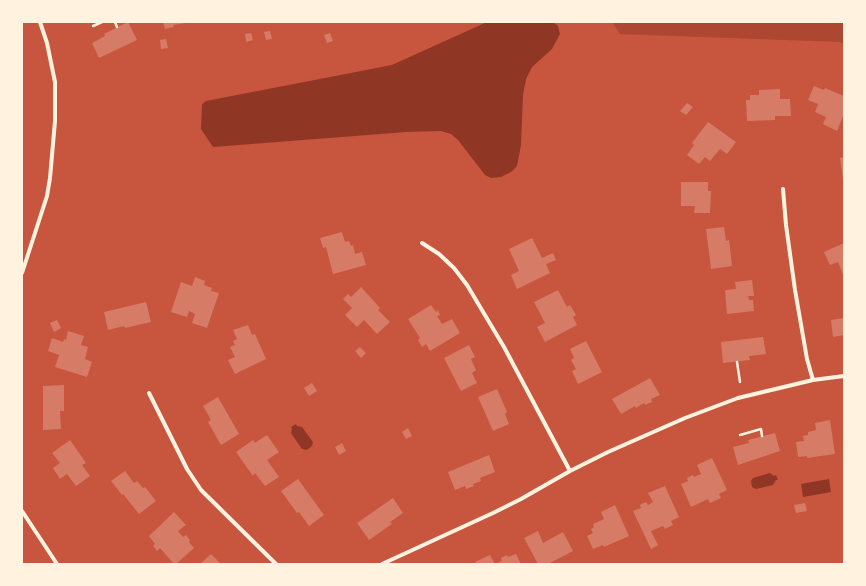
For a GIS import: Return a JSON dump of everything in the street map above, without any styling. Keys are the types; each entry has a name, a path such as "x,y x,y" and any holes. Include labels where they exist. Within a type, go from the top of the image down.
{"street":[{"path":"22,273 47,196 50,178 55,82 47,43 40,22"},
{"path":"783,189 786,225 795,290 807,359 813,380"},
{"path":"422,242 439,254 454,268 467,284 504,347 570,471"},
{"path":"382,564 499,510 608,452 685,418 738,398 813,380 844,376"},
{"path":"149,393 187,469 201,490 276,564"},
{"path":"22,511 56,564"}],"path":[{"path":"94,26 102,22"},
{"path":"115,22 117,27"},
{"path":"737,362 740,382"},
{"path":"740,435 761,430 762,436"}],"shaded area":[{"path":"487,22 553,22 558,26 560,34 552,49 532,67 526,79 523,95 521,145 517,166 511,172 501,177 491,178 485,175 458,140 451,134 441,131 406,132 213,147 201,129 202,104 206,101 392,65"},
{"path":"612,22 844,22 844,44 840,42 620,34"},
{"path":"296,424 297,426 302,427 313,442 312,446 307,450 302,449 291,433 291,427"},
{"path":"770,473 774,476 776,475 778,480 776,480 773,485 756,489 752,487 751,481 753,478"},
{"path":"829,479 831,492 803,497 801,484"}],"building":[{"path":"128,22 137,40 99,58 92,43 105,36 104,34"},
{"path":"163,22 186,23 173,25 174,27 165,29"},
{"path":"270,31 272,39 266,40 264,32"},
{"path":"251,33 253,40 246,42 245,34"},
{"path":"330,33 333,41 327,43 324,35"},
{"path":"166,39 168,48 161,49 160,40"},
{"path":"814,86 824,90 825,88 844,96 844,114 837,131 823,124 826,117 815,112 818,104 808,100"},
{"path":"780,89 780,99 790,99 791,116 775,116 775,120 747,121 746,100 750,100 750,95 759,95 759,90"},
{"path":"687,103 693,107 686,115 680,111"},
{"path":"708,122 736,142 727,154 720,149 710,161 705,157 699,164 687,155 694,145 692,143"},
{"path":"844,157 844,179 843,179 840,158"},
{"path":"681,182 708,182 708,191 711,191 710,213 694,213 695,206 681,206"},
{"path":"724,227 726,241 729,240 732,266 711,269 706,229"},
{"path":"342,232 345,242 349,241 351,246 353,245 355,254 362,252 366,265 333,274 326,247 323,248 320,238"},
{"path":"532,238 542,258 553,253 556,260 546,264 550,273 517,289 511,275 519,271 509,249"},
{"path":"844,243 844,277 838,262 830,265 824,252"},
{"path":"195,277 205,281 204,285 212,288 211,291 219,293 207,328 192,323 195,314 189,311 187,317 171,312 181,282 192,286"},
{"path":"752,280 754,296 748,296 749,300 753,300 754,311 727,314 725,290 736,289 735,282"},
{"path":"361,287 380,308 378,310 390,322 377,334 364,320 357,327 345,315 352,308 343,299 348,294 351,297"},
{"path":"558,290 567,307 570,305 576,315 573,317 577,325 545,342 537,327 545,323 534,302"},
{"path":"146,302 151,322 108,330 104,312"},
{"path":"431,305 436,312 438,310 440,315 437,316 442,324 452,319 460,333 430,351 426,344 422,347 418,340 420,338 408,319"},
{"path":"844,318 844,335 833,337 831,320"},
{"path":"57,320 61,328 54,332 50,323"},
{"path":"248,325 252,335 255,334 266,359 235,374 228,360 235,357 230,347 235,345 233,341 237,339 233,330"},
{"path":"68,331 84,336 81,345 88,347 85,359 92,362 87,377 55,367 59,355 48,351 52,338 63,342 64,339 66,340"},
{"path":"763,337 766,354 749,356 750,360 723,363 721,342"},
{"path":"586,341 602,372 578,384 572,371 576,369 571,360 574,358 570,349"},
{"path":"469,345 475,357 471,359 476,370 472,373 477,383 461,391 444,358"},
{"path":"360,347 366,353 361,358 355,351"},
{"path":"650,378 660,395 651,399 652,402 645,405 644,403 636,408 635,406 621,414 612,399"},
{"path":"312,383 317,391 309,396 304,388"},
{"path":"64,385 64,411 60,411 61,429 43,430 43,386"},
{"path":"497,389 507,412 505,414 509,424 493,431 478,397"},
{"path":"218,397 239,434 221,445 208,422 211,420 203,406"},
{"path":"830,420 835,454 807,458 807,456 798,457 796,442 804,441 803,436 808,435 808,432 816,430 815,423"},
{"path":"408,428 412,436 406,439 402,432"},
{"path":"775,433 780,451 738,465 733,447 749,443 748,440"},
{"path":"267,435 279,452 267,460 279,477 265,486 255,473 253,476 236,452 253,440 255,443"},
{"path":"70,440 86,463 82,465 90,476 76,486 67,474 60,479 53,468 60,463 52,453"},
{"path":"342,443 346,451 339,455 335,447"},
{"path":"489,455 495,472 480,478 481,481 473,484 474,486 466,489 465,486 455,490 448,472"},
{"path":"712,458 727,490 719,494 721,498 710,503 708,499 691,507 681,484 688,481 687,478 693,475 694,477 701,474 697,465"},
{"path":"125,471 134,483 137,481 143,488 145,487 156,501 139,514 111,481"},
{"path":"298,479 324,515 309,526 299,512 297,513 281,491"},
{"path":"665,486 679,517 671,521 673,525 665,529 663,526 651,531 658,545 651,549 633,511 641,508 640,505 646,502 648,505 653,502 648,493"},
{"path":"393,498 403,513 390,522 392,524 369,540 357,523"},
{"path":"805,503 807,511 796,513 794,505"},
{"path":"615,505 629,536 604,547 603,545 593,549 587,536 593,533 591,529 594,527 593,524 604,519 601,512"},
{"path":"174,512 186,525 178,531 183,537 186,535 194,548 176,564 174,564 160,548 157,551 153,546 155,544 149,536"},
{"path":"538,531 543,543 563,532 573,551 548,564 538,564 524,538"},
{"path":"211,554 221,564 200,564"},
{"path":"516,554 521,564 495,564 502,561 501,558 507,555 508,557"},
{"path":"490,555 495,564 476,564 475,562"}]}
